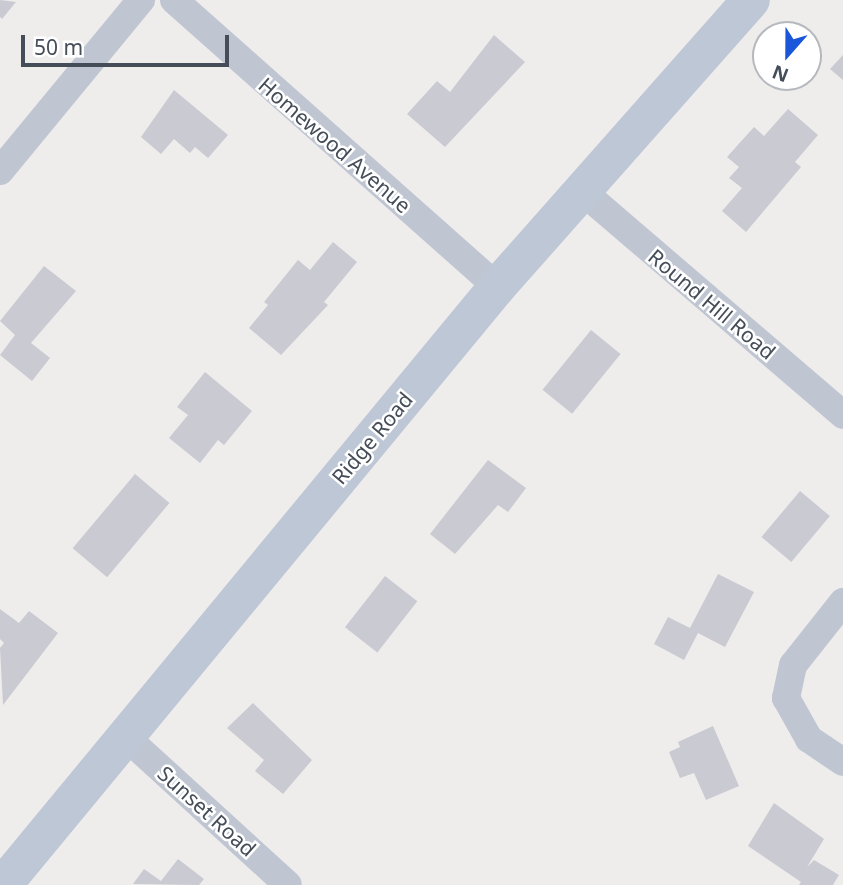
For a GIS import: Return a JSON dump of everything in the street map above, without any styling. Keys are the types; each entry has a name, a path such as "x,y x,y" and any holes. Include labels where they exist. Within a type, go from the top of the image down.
{"main road":[{"name":"Ridge Road","path":"3,885 497,287 751,0"}],"street":[{"path":"0,171 141,0"},
{"name":"Homewood Avenue","path":"174,0 497,287"},
{"name":"Round Hill Road","path":"582,191 843,415"},
{"path":"843,602 793,665 786,698 809,739 843,762"},
{"name":"Sunset Road","path":"125,737 288,885"}],"building":[{"path":"0,0 16,2 2,19 0,17"},
{"path":"494,35 525,62 445,147 407,114 437,81 450,92"},
{"path":"843,55 843,80 830,69"},
{"path":"174,90 228,135 208,158 195,147 190,153 174,139 161,154 141,137"},
{"path":"788,109 818,135 795,162 801,167 746,232 722,211 742,188 729,178 739,167 727,157 754,127 764,136"},
{"path":"333,242 357,262 324,302 328,305 281,355 249,328 268,305 264,302 298,260 310,270"},
{"path":"44,266 76,291 31,343 50,358 32,381 0,355 15,335 0,321"},
{"path":"591,330 621,354 572,414 543,390"},
{"path":"205,372 252,411 224,445 218,440 200,463 169,438 188,415 177,407"},
{"path":"488,460 526,488 508,512 498,505 455,554 430,534"},
{"path":"135,474 169,503 107,577 73,548"},
{"path":"800,491 830,516 791,562 761,537"},
{"path":"718,574 754,592 725,647 698,633 684,660 654,644 668,617 690,628"},
{"path":"385,576 417,601 377,652 345,627"},
{"path":"0,609 19,623 29,611 58,633 3,705 0,648 4,643 0,639"},
{"path":"253,703 312,760 283,794 255,771 264,760 227,728"},
{"path":"713,726 739,786 706,800 694,773 680,778 669,752 680,747 678,742"},
{"path":"774,803 824,839 807,867 814,860 839,875 833,885 799,885 801,882 748,846"},
{"path":"178,859 204,879 199,885 133,884 144,869 161,881"}]}
